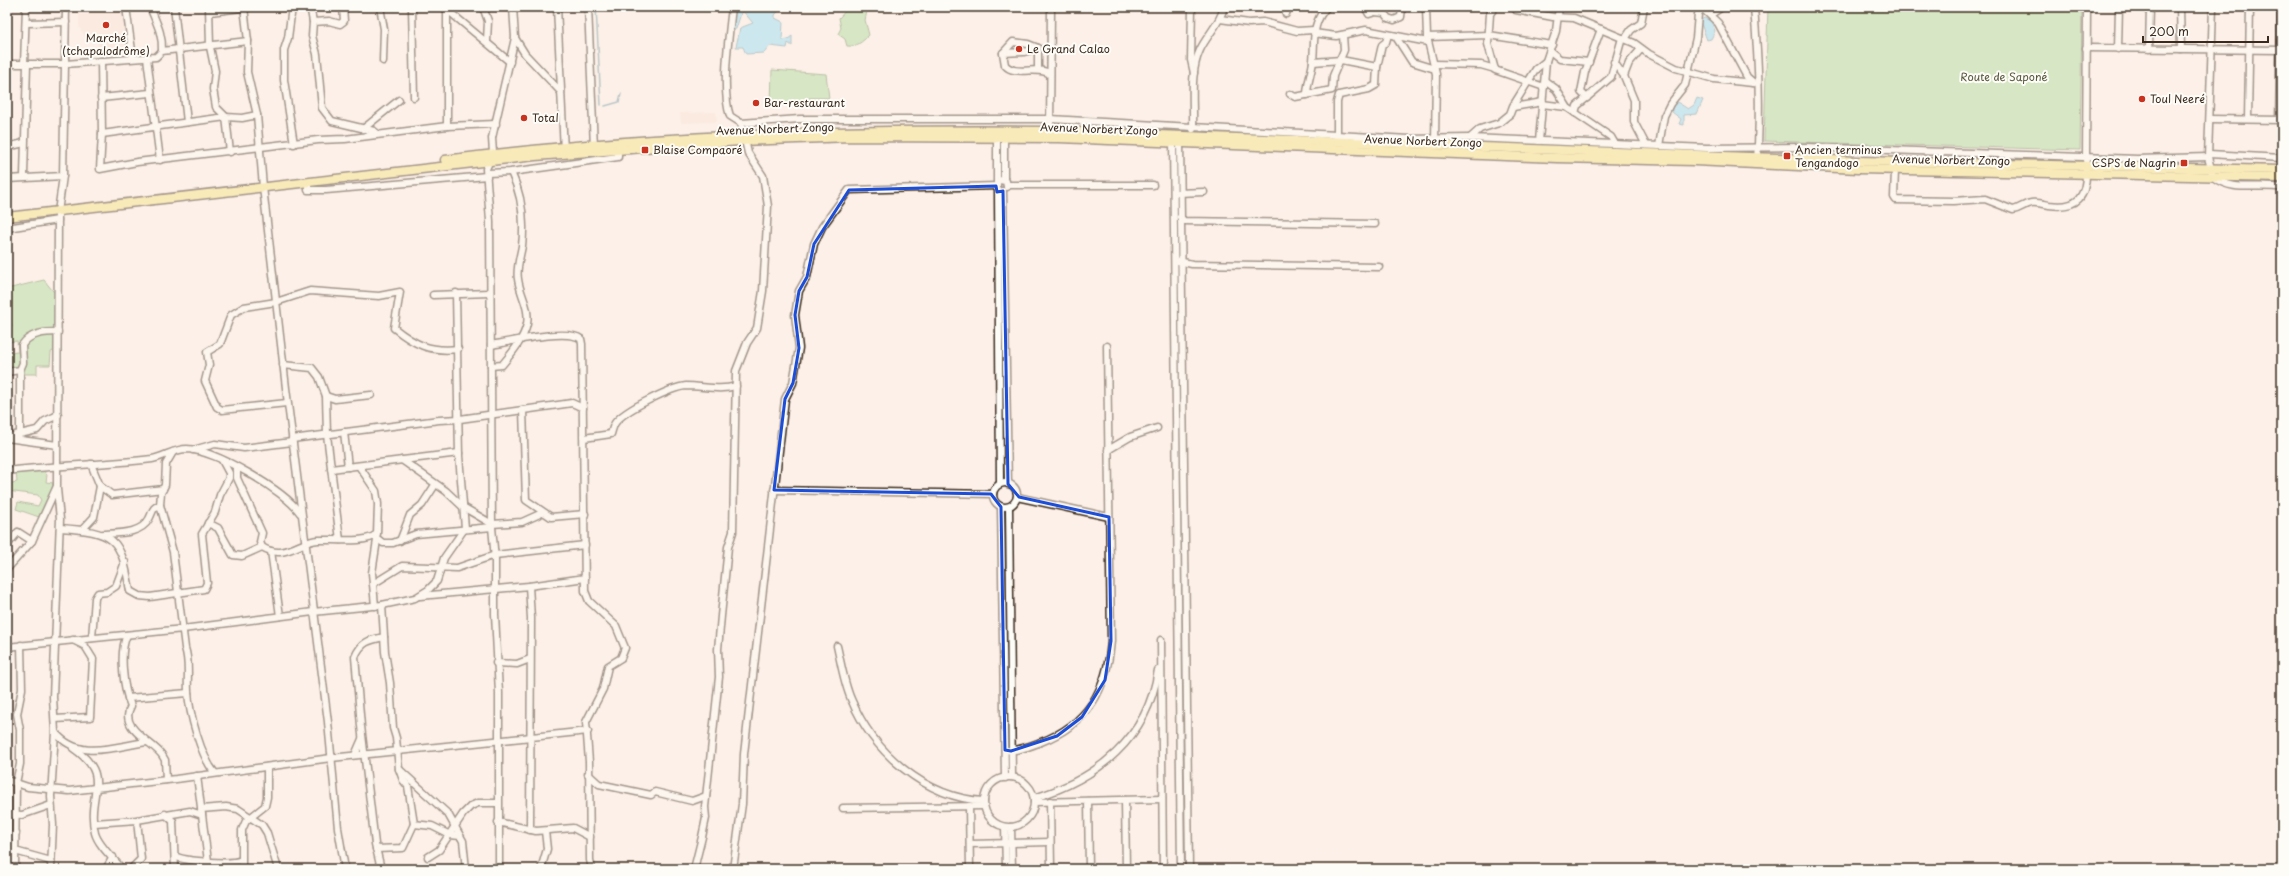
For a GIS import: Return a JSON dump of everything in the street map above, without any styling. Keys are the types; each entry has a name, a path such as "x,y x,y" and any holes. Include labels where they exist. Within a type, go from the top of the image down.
{"main road":[{"name":"Avenue Norbert Zongo","path":"1000,134 1050,131 1176,139 1192,137 1337,138 1435,142 1895,170 2086,170"},
{"name":"Avenue Norbert Zongo","path":"492,157 594,147 744,137 1000,134 1176,139 1757,161 1786,158 2086,170 2211,173 2282,178"},
{"name":"Avenue Norbert Zongo","path":"594,147 618,149 744,137"},
{"path":"263,185 308,182 492,157"},
{"path":"7,217 43,213 58,214 263,185 492,157"},
{"name":"Avenue Norbert Zongo","path":"2211,173 2282,170"}],"street":[{"path":"24,176 26,7"},
{"path":"51,869 51,790 55,732 53,697 60,528 57,486 58,214 63,176 66,7"},
{"path":"126,7 133,58"},
{"path":"150,7 159,26 162,51"},
{"path":"174,7 187,122"},
{"path":"230,152 226,117 216,107 213,89 215,71 210,47 209,10 246,7 248,41 247,72 257,115 263,185 287,403 331,758 338,828 345,869"},
{"path":"292,7 288,38 284,50 284,80 288,92 294,144"},
{"path":"305,7 310,10 313,22 312,36 317,54 322,108 332,121 374,131 378,134"},
{"path":"313,22 328,21 343,23 342,7"},
{"path":"380,7 384,29 383,61"},
{"path":"412,7 414,97"},
{"path":"483,7 488,21 486,41"},
{"path":"500,869 498,803 500,740 496,664 496,589 492,526 492,414 489,293 490,221 487,174 488,164 492,157 492,138 515,38 513,7"},
{"path":"557,7 564,150"},
{"path":"588,7 594,147"},
{"path":"732,7 726,76 730,116 741,123 800,119 1050,119 1193,127 1337,138 1336,106 1338,96 1342,93 1368,89 1376,85 1377,67 1382,45 1386,42 1388,35"},
{"path":"1050,131 1051,7"},
{"path":"1192,7 1191,60 1194,73 1192,137"},
{"path":"1194,73 1201,49 1220,19 1224,7"},
{"path":"1307,95 1313,62 1314,31 1318,20 1327,7"},
{"path":"1365,7 1367,13 1376,10 1384,13 1388,18 1394,20 1401,17 1402,7"},
{"path":"1426,7 1428,39 1434,67 1435,142 1470,138 1660,146 1807,146 2086,157 2208,156 2282,158"},
{"path":"1495,7 1490,13 1490,35 1488,49 1495,69"},
{"path":"1515,7 1515,9 1521,12 1558,18 1574,18 1624,39 1676,68 1714,79 1756,85"},
{"path":"1539,141 1546,61 1551,48 1559,7"},
{"path":"1575,113 1577,106 1601,84 1610,78 1614,62 1624,39 1641,23 1644,7"},
{"path":"1710,15 1722,7"},
{"path":"1754,7 1758,38 1756,85 1759,147 1757,161"},
{"path":"1895,170 1894,197 1896,200 1931,199 1953,201 1985,199 2014,210 2030,203 2062,207 2071,206 2079,199 2084,188 2086,170 2087,7"},
{"path":"2118,49 2119,7"},
{"path":"2149,49 2150,7"},
{"path":"2180,7 2181,49"},
{"path":"2213,7 2208,156 2211,173 2221,183 2228,185 2282,188"},
{"path":"2248,119 2250,7"},
{"path":"2210,118 2281,120 2281,7"},
{"path":"446,8 510,62"},
{"path":"446,8 446,126"},
{"path":"1660,146 1664,116 1670,104 1685,86 1696,38 1698,14 1701,8 1718,23 1748,77 1756,85"},
{"path":"1220,19 1263,22 1297,31 1314,31 1343,35 1366,30 1396,37 1428,39 1490,35 1551,48 1560,59 1589,62"},
{"path":"27,23 66,22"},
{"path":"1587,98 1581,92 1589,62 1601,29"},
{"path":"1290,94 1295,97 1332,90 1333,76 1344,50 1343,35"},
{"path":"1396,37 1412,62 1434,67 1480,65 1495,69 1529,81 1544,84 1556,90 1566,107"},
{"path":"515,38 525,54 561,92"},
{"path":"7,64 65,64 147,58 156,57 162,51 178,51 248,41"},
{"path":"1003,53 1013,42 1018,41 1038,48"},
{"path":"1038,48 1038,70"},
{"path":"1003,53 1024,52 1038,48"},
{"path":"2086,48 2281,50"},
{"path":"1624,76 1629,63 1641,49"},
{"path":"1003,53 1007,68 1044,70 1050,74"},
{"path":"147,58 150,93 160,160"},
{"path":"1313,62 1341,60 1377,67"},
{"path":"101,61 102,134 100,169 137,162 446,126 496,124"},
{"path":"1470,138 1480,129 1503,120 1511,113 1513,107 1537,68 1546,61"},
{"path":"1614,62 1624,76 1634,100 1634,122 1646,145"},
{"path":"101,98 150,93"},
{"path":"363,129 399,100"},
{"path":"1513,107 1542,103 1566,107 1611,137 1615,144"},
{"path":"102,134 155,128 226,117 242,118 257,115"},
{"path":"694,869 706,818 706,796 719,677 718,649 721,616 728,547 734,528 736,371 747,343 757,328 763,291 768,206 763,176 748,153 741,123"},
{"path":"992,494 1000,484 1002,348 1000,134"},
{"path":"1176,139 1177,193 1181,218 1189,869"},
{"path":"7,147 24,143"},
{"path":"308,182 308,190 326,190 511,172 618,157 618,149"},
{"path":"491,366 502,365 519,341 526,325 528,313 518,280 524,231 522,199 511,172"},
{"path":"7,179 24,176 63,176"},
{"path":"733,869 742,804 744,754 785,399 794,383 799,348 795,315 799,291 807,277 814,244 822,227 850,190 1001,185 1153,185"},
{"path":"1177,193 1204,192"},
{"path":"1177,193 1174,209 1174,260 1181,869"},
{"path":"1174,209 1184,220 1375,224"},
{"path":"7,228 58,214"},
{"path":"1174,260 1181,262 1379,268"},
{"path":"287,403 222,410 217,407 205,381 209,365 207,352 220,344 231,314 244,306 276,302 310,291 379,296 400,292 394,328 407,339 437,351 458,349"},
{"path":"433,295 489,293"},
{"path":"418,596 438,581 440,566 465,528 460,453 456,294"},
{"path":"20,433 20,370 22,365 22,345 24,342 39,333 58,332"},
{"path":"491,345 558,335 576,336 581,339 584,438 585,591 589,601 616,626 625,648 621,658 608,666 603,689 586,722 588,730 588,774 592,869"},
{"path":"1008,750 1057,736 1082,717 1097,697 1104,680 1110,641 1107,346"},
{"path":"1002,348 1008,484"},
{"path":"283,365 312,368 319,377 326,396 327,435 340,540"},
{"path":"7,372 20,370"},
{"path":"584,438 611,434 615,422 635,408 673,388 728,388 736,386"},
{"path":"326,396 335,399 371,395"},
{"path":"194,450 215,444 244,448 344,432 439,420 460,419 572,403 583,408"},
{"path":"523,410 526,500 542,513 551,517 562,518 585,514"},
{"path":"7,437 37,430 45,421 58,415"},
{"path":"1108,450 1130,437 1157,428"},
{"path":"344,432 348,467"},
{"path":"7,437 57,445"},
{"path":"7,471 57,465 153,459 184,449 194,450 214,456 281,493 301,514"},
{"path":"173,452 166,464 166,482 160,505 173,552 189,664 188,693 195,730 208,764 215,773"},
{"path":"332,469 460,453"},
{"path":"103,534 118,549 125,562 130,591 139,596 150,597 178,592 195,592 207,586 202,534 215,512 220,495 229,478 229,472 222,460"},
{"path":"402,460 435,485 446,491 463,507 492,526"},
{"path":"91,464 100,486 112,495 163,490"},
{"path":"359,466 376,491 378,504 378,527 375,538 372,584 384,637 390,682 393,728 398,750 399,769 403,780 408,786 414,824 403,848 376,849"},
{"path":"237,468 237,478 262,533 262,547"},
{"path":"1000,484 1008,484 1015,489 1017,497"},
{"path":"400,541 410,515 422,505 435,485"},
{"path":"7,570 32,541 57,486"},
{"path":"82,530 94,517 100,486"},
{"path":"774,490 992,494"},
{"path":"992,494 994,502 1001,507 1009,507"},
{"path":"1017,497 1109,517"},
{"path":"1006,642 1009,507 1017,497"},
{"path":"60,528 103,534 133,531 145,524 153,509 160,505"},
{"path":"1001,507 1006,642 1008,778"},
{"path":"262,547 271,551 295,549 318,540 375,538 384,543 400,541 416,534 522,522 542,513"},
{"path":"208,523 214,524 218,528 233,555 237,557 249,554 262,547"},
{"path":"7,545 18,532 32,541"},
{"path":"372,584 402,566 463,567 482,558 494,555 585,546"},
{"path":"271,551 280,616"},
{"path":"92,638 95,598 98,593 108,592 116,586 125,562"},
{"path":"7,646 183,629 313,612 378,606 418,596 529,586 585,578"},
{"path":"529,586 531,618 529,737 530,830"},
{"path":"127,634 124,645 123,672 131,706 128,710 134,730 158,750 165,760 166,780"},
{"path":"380,869 376,849 362,739 355,657 358,650 367,640 384,637"},
{"path":"55,719 90,717 93,659 85,646 73,640"},
{"path":"1034,800 1080,780 1101,767 1128,739 1138,726 1151,700 1156,683 1161,640 1163,869"},
{"path":"15,869 16,783 20,764 20,730 17,714 22,689 22,645"},
{"path":"837,646 850,698 868,731 892,760 935,789 960,799 984,804"},
{"path":"496,664 517,664 530,659"},
{"path":"128,698 188,693"},
{"path":"7,780 51,790 69,791 398,750 588,730"},
{"path":"55,732 62,741 73,748 94,768 97,779 97,788 92,802 97,839 122,869"},
{"path":"356,755 362,739"},
{"path":"73,748 102,750 148,742"},
{"path":"242,869 242,830 250,817 265,806 267,797 267,767"},
{"path":"399,769 448,814 463,841 466,869"},
{"path":"588,774 599,784 650,795 655,792 692,801 706,796"},
{"path":"197,776 209,866"},
{"path":"1008,778 1026,784 1034,800 1031,814 1026,820 1008,827 992,820 984,804 990,786 1008,778"},
{"path":"1034,800 1162,799"},
{"path":"1088,800 1089,869"},
{"path":"1125,800 1126,869"},
{"path":"1050,801 1051,869"},
{"path":"428,857 439,850 471,806 478,803 498,803"},
{"path":"843,808 970,806 984,804"},
{"path":"7,814 22,815 51,805"},
{"path":"970,806 970,869"},
{"path":"94,823 137,820 166,814 190,811 201,812 226,807 238,809 265,829 278,869"},
{"path":"166,814 173,821 175,869"},
{"path":"131,869 141,860 137,820"},
{"path":"498,822 530,830 545,831 573,828 590,837"},
{"path":"414,824 432,826 450,835 460,836"},
{"path":"1006,869 1008,827"},
{"path":"541,869 547,849 545,831"},
{"path":"7,839 16,832"},
{"path":"970,844 1050,842"},
{"path":"1008,843 1012,869"},
{"path":"7,846 15,850 51,861"},
{"path":"175,856 181,860 194,859 209,866 241,860"},
{"path":"106,869 112,857"}],"highlighted area":[{"path":"996,186 997,192 1003,191 1008,484 1019,497 1109,517 1111,641 1105,680 1082,717 1057,736 1011,751 1005,750 1001,507 991,494 774,490 785,399 793,383 799,348 795,315 799,291 807,277 814,244 849,190"}],"shaded area":[{"path":"90,7 124,7 128,54 114,54 111,50 99,50 97,39 87,40 79,27 79,14 90,14"},
{"path":"716,112 717,122 681,123 680,113"}],"green space":[{"path":"849,7 868,7 865,20 869,35 859,44 854,46 847,46 845,39 838,34 841,28 839,18"},
{"name":"Route de Saponé","path":"1768,7 2082,7 2080,150 1764,141"},
{"path":"772,70 826,74 829,98 809,98 808,105 771,105"},
{"path":"44,280 57,296 55,350 51,352 50,365 37,365 37,374 24,374 21,367 10,369 7,353 18,352 17,341 7,342 7,335 12,325 7,306 7,289"},
{"path":"39,466 47,475 46,482 53,483 42,518 16,509 18,502 38,506 41,500 38,495 7,491 7,484 17,482 16,471"}],"water":[{"path":"735,7 782,7 775,15 775,18 783,22 782,40 788,39 792,36 792,46 788,43 787,48 770,46 764,53 746,54 743,47 736,47 740,28 753,23 742,10 736,29 732,30"},
{"path":"1704,18 1711,21 1715,31 1711,39 1707,40 1700,21"},
{"path":"1697,98 1703,100 1697,114 1684,115 1684,125 1679,124 1681,119 1672,112 1671,104 1674,100 1688,109 1694,105"}],"waterway":[{"path":"596,7 601,105"},
{"path":"605,106 619,102 621,94"}],"place":[{"name":"Marché (tchapalodrôme)","path":"106,25"},
{"name":"Le Grand Calao","path":"1019,49"},
{"name":"Toul Neeré","path":"2142,99"},
{"name":"Bar-restaurant","path":"756,103"},
{"name":"Total","path":"524,118"},
{"name":"Blaise Compaoré","path":"645,150"},
{"name":"Ancien terminus Tengandogo","path":"1787,156"},
{"name":"CSPS de Nagrin","path":"2184,163"}]}
